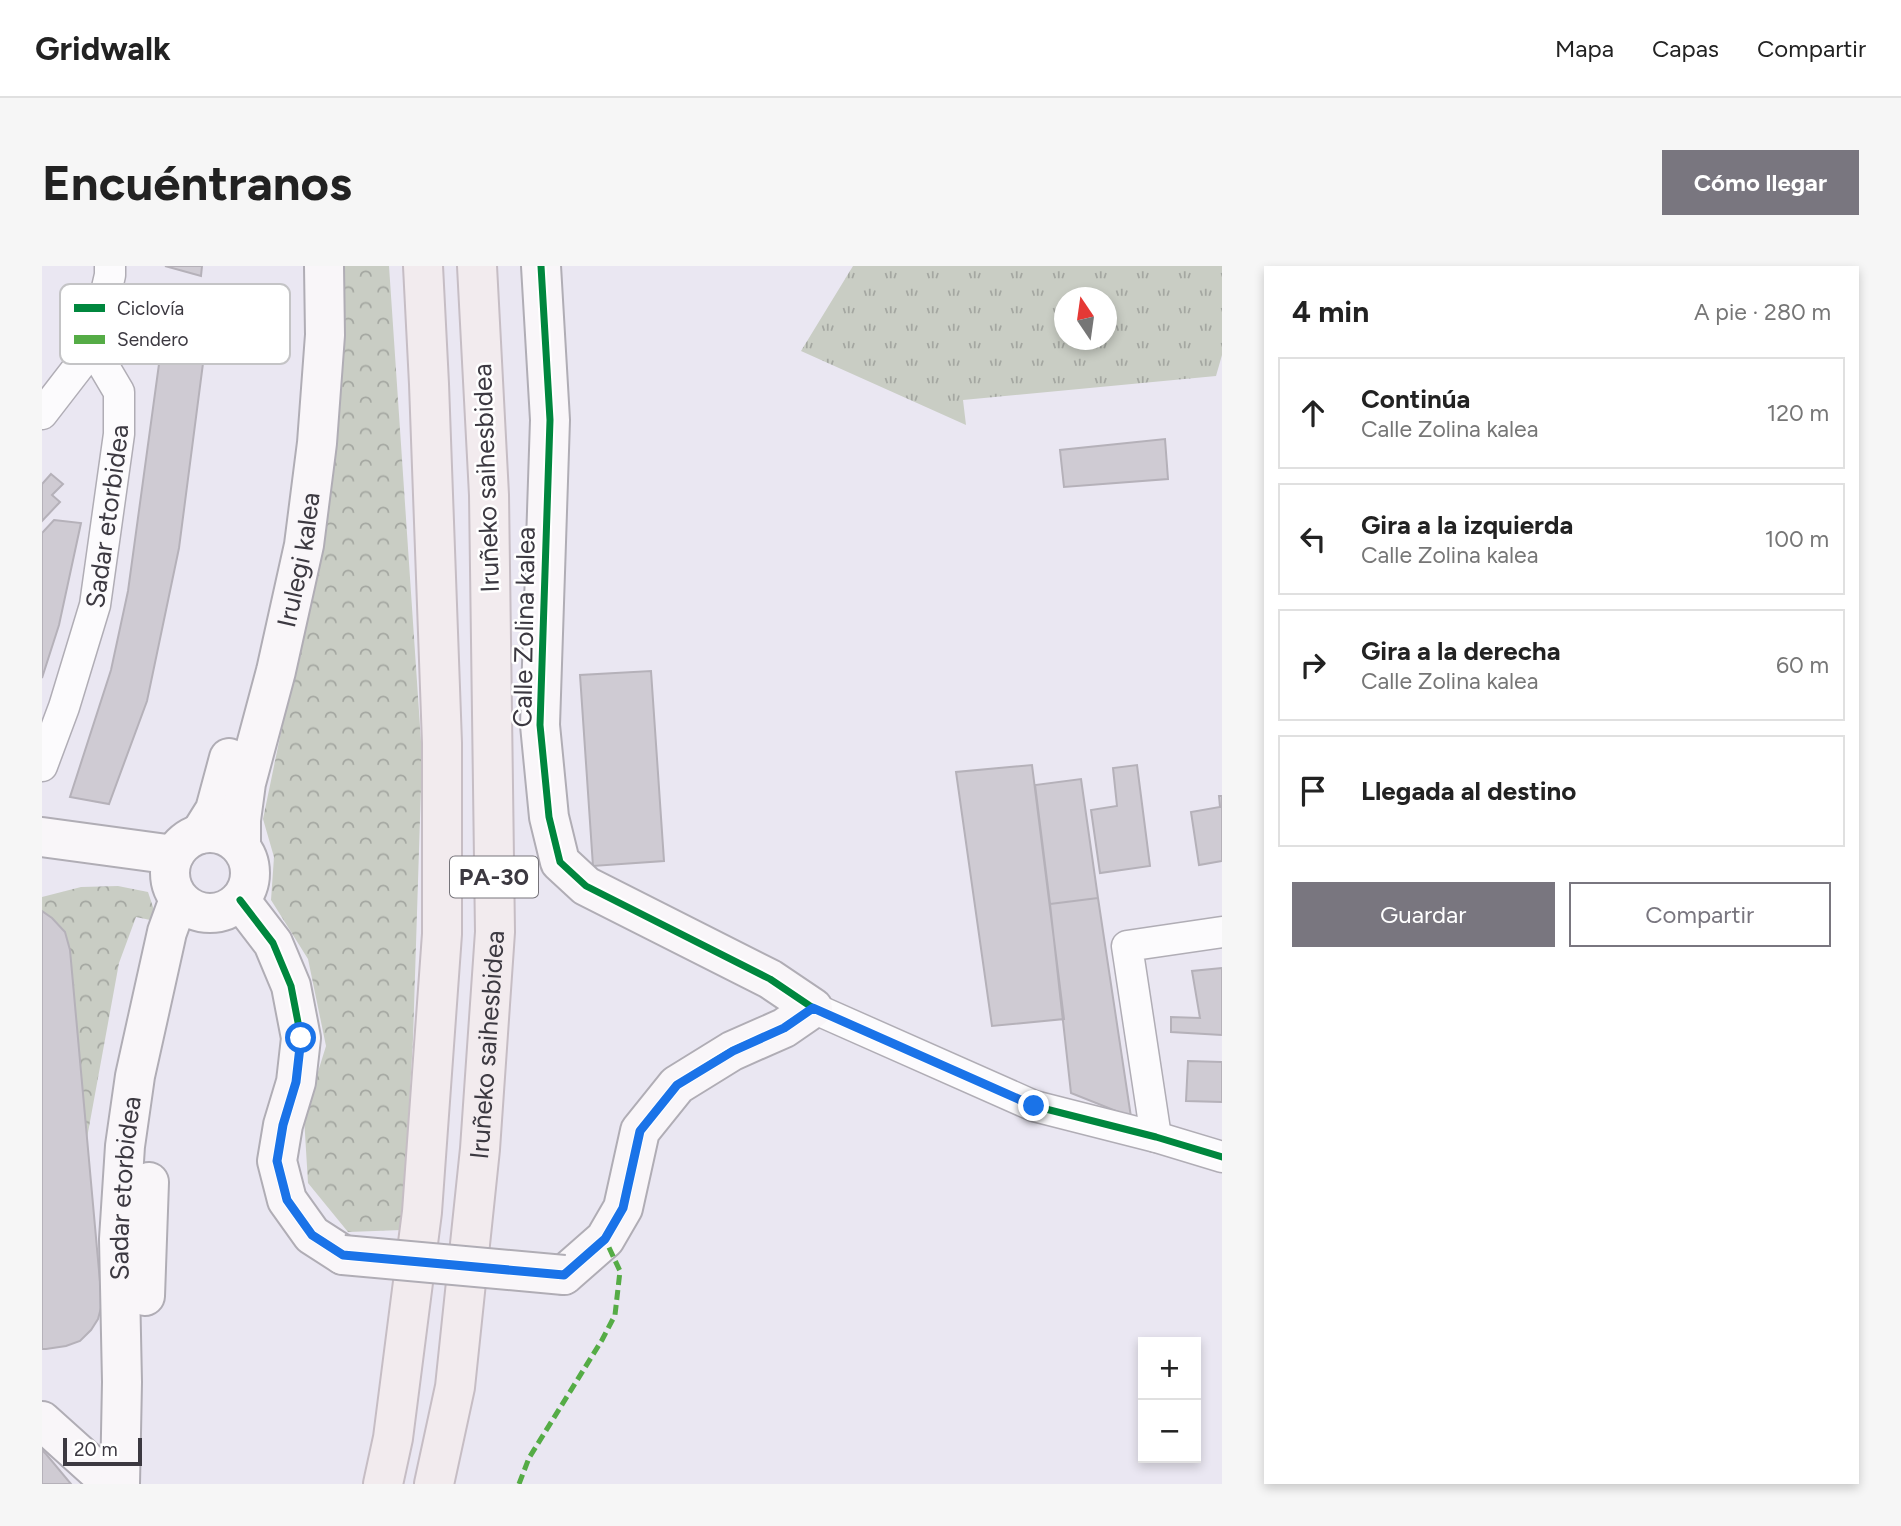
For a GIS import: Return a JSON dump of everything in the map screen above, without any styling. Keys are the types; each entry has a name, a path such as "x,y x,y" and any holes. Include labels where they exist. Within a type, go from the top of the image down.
{"highway":[{"path":"412,266 429,384"},
{"name":"Iruñeko saihesbidea","path":"383,1484 393,1438 422,1212 442,934 442,743 423,266"},
{"name":"Iruñeko saihesbidea","path":"434,1484 455,1387 480,1149 495,932 489,495 477,266"},
{"path":"485,428 503,368 499,266"}],"street":[{"path":"108,284 110,266"},
{"name":"Irulegi kalea","path":"187,845 215,810 256,666 278,560 296,413 300,266"},
{"name":"Irulegi kalea","path":"241,847 241,820 246,783 276,671 304,545 317,443 325,335 324,266"},
{"name":"Calle Zolina kalea","path":"541,266 550,420 540,725 550,817 560,862 586,886 770,979 813,1008 1034,1106 1222,1157"},
{"path":"42,414 81,364"},
{"name":"Sadar etorbidea","path":"42,766 64,707 95,605 119,434 119,392 102,364"},
{"path":"42,837 187,845 212,833 226,836 241,847 248,861 249,884 240,900 230,908 214,913 190,906 171,885 170,871 187,845"},
{"path":"240,900 273,943 291,986 301,1038 296,1082 283,1125 277,1161 287,1200 312,1235 343,1255 564,1275 605,1239 623,1208 640,1131 677,1085 733,1051 784,1028 813,1008"},
{"name":"Sadar etorbidea","path":"120,1484 122,1382 119,1239 125,1146 135,1076 167,932 190,906"},
{"name":"Sadar etorbidea","path":"145,1484 144,1328 147,1202 156,1106 190,906"},
{"path":"1156,1137 1127,946 1222,932"},
{"path":"42,1421 112,1484"}],"green space":[{"path":"343,266 389,266 422,756 413,1039 402,1230 348,1232 308,1183 304,1117 326,1046 308,959 271,900 274,857 263,819 292,679 343,339"},
{"path":"853,266 1222,266 1222,355 1216,376 963,400 966,425 801,351"},
{"path":"118,886 148,892 155,921 136,917 119,963 87,1138 70,950 61,928 42,911 42,897 81,887"}],"building":[{"path":"165,266 202,266 201,276"},
{"path":"159,364 203,364 179,548 147,701 109,804 70,797 111,670 128,591"},
{"path":"1165,439 1168,479 1064,487 1060,450"},
{"path":"51,474 63,484 52,495 60,502 42,521 42,484"},
{"path":"54,520 81,523 59,625 42,678 42,533"},
{"path":"651,671 664,861 593,866 580,675"},
{"path":"1032,765 1064,1019 992,1026 956,772"},
{"path":"1137,765 1150,866 1100,873 1091,810 1117,806 1113,768"},
{"path":"1081,779 1098,898 1050,904 1035,785"},
{"path":"1219,796 1222,796 1222,861 1199,865 1191,812 1220,807"},
{"path":"1098,898 1131,1117 1071,1093 1050,904"},
{"path":"42,911 65,932 70,950 102,1304 98,1319 80,1341 46,1349 42,1349"},
{"path":"1222,968 1222,1035 1171,1032 1171,1017 1200,1018 1192,971"},
{"path":"1188,1061 1222,1062 1222,1102 1186,1101"},
{"path":"42,1450 46,1454 71,1484 42,1484"}],"marked path":[{"path":"519,1484 529,1458 615,1315 620,1271 605,1239"}],"cycle path":[{"path":"541,266 550,420 540,725 549,817 560,862 586,886 770,979 813,1008 1034,1106 1222,1157"},
{"path":"240,900 273,943 291,986 301,1038 296,1082 283,1125 277,1161 287,1200 312,1235 343,1255 564,1275 605,1239 623,1208 640,1131 677,1085 732,1051 784,1028 813,1008"}],"route":[{"path":"301,1038 296,1082 283,1125 277,1161 287,1200 312,1235 343,1255 564,1275 605,1239 623,1208 640,1131 677,1085 733,1051 784,1028 813,1008 1034,1106"}]}
